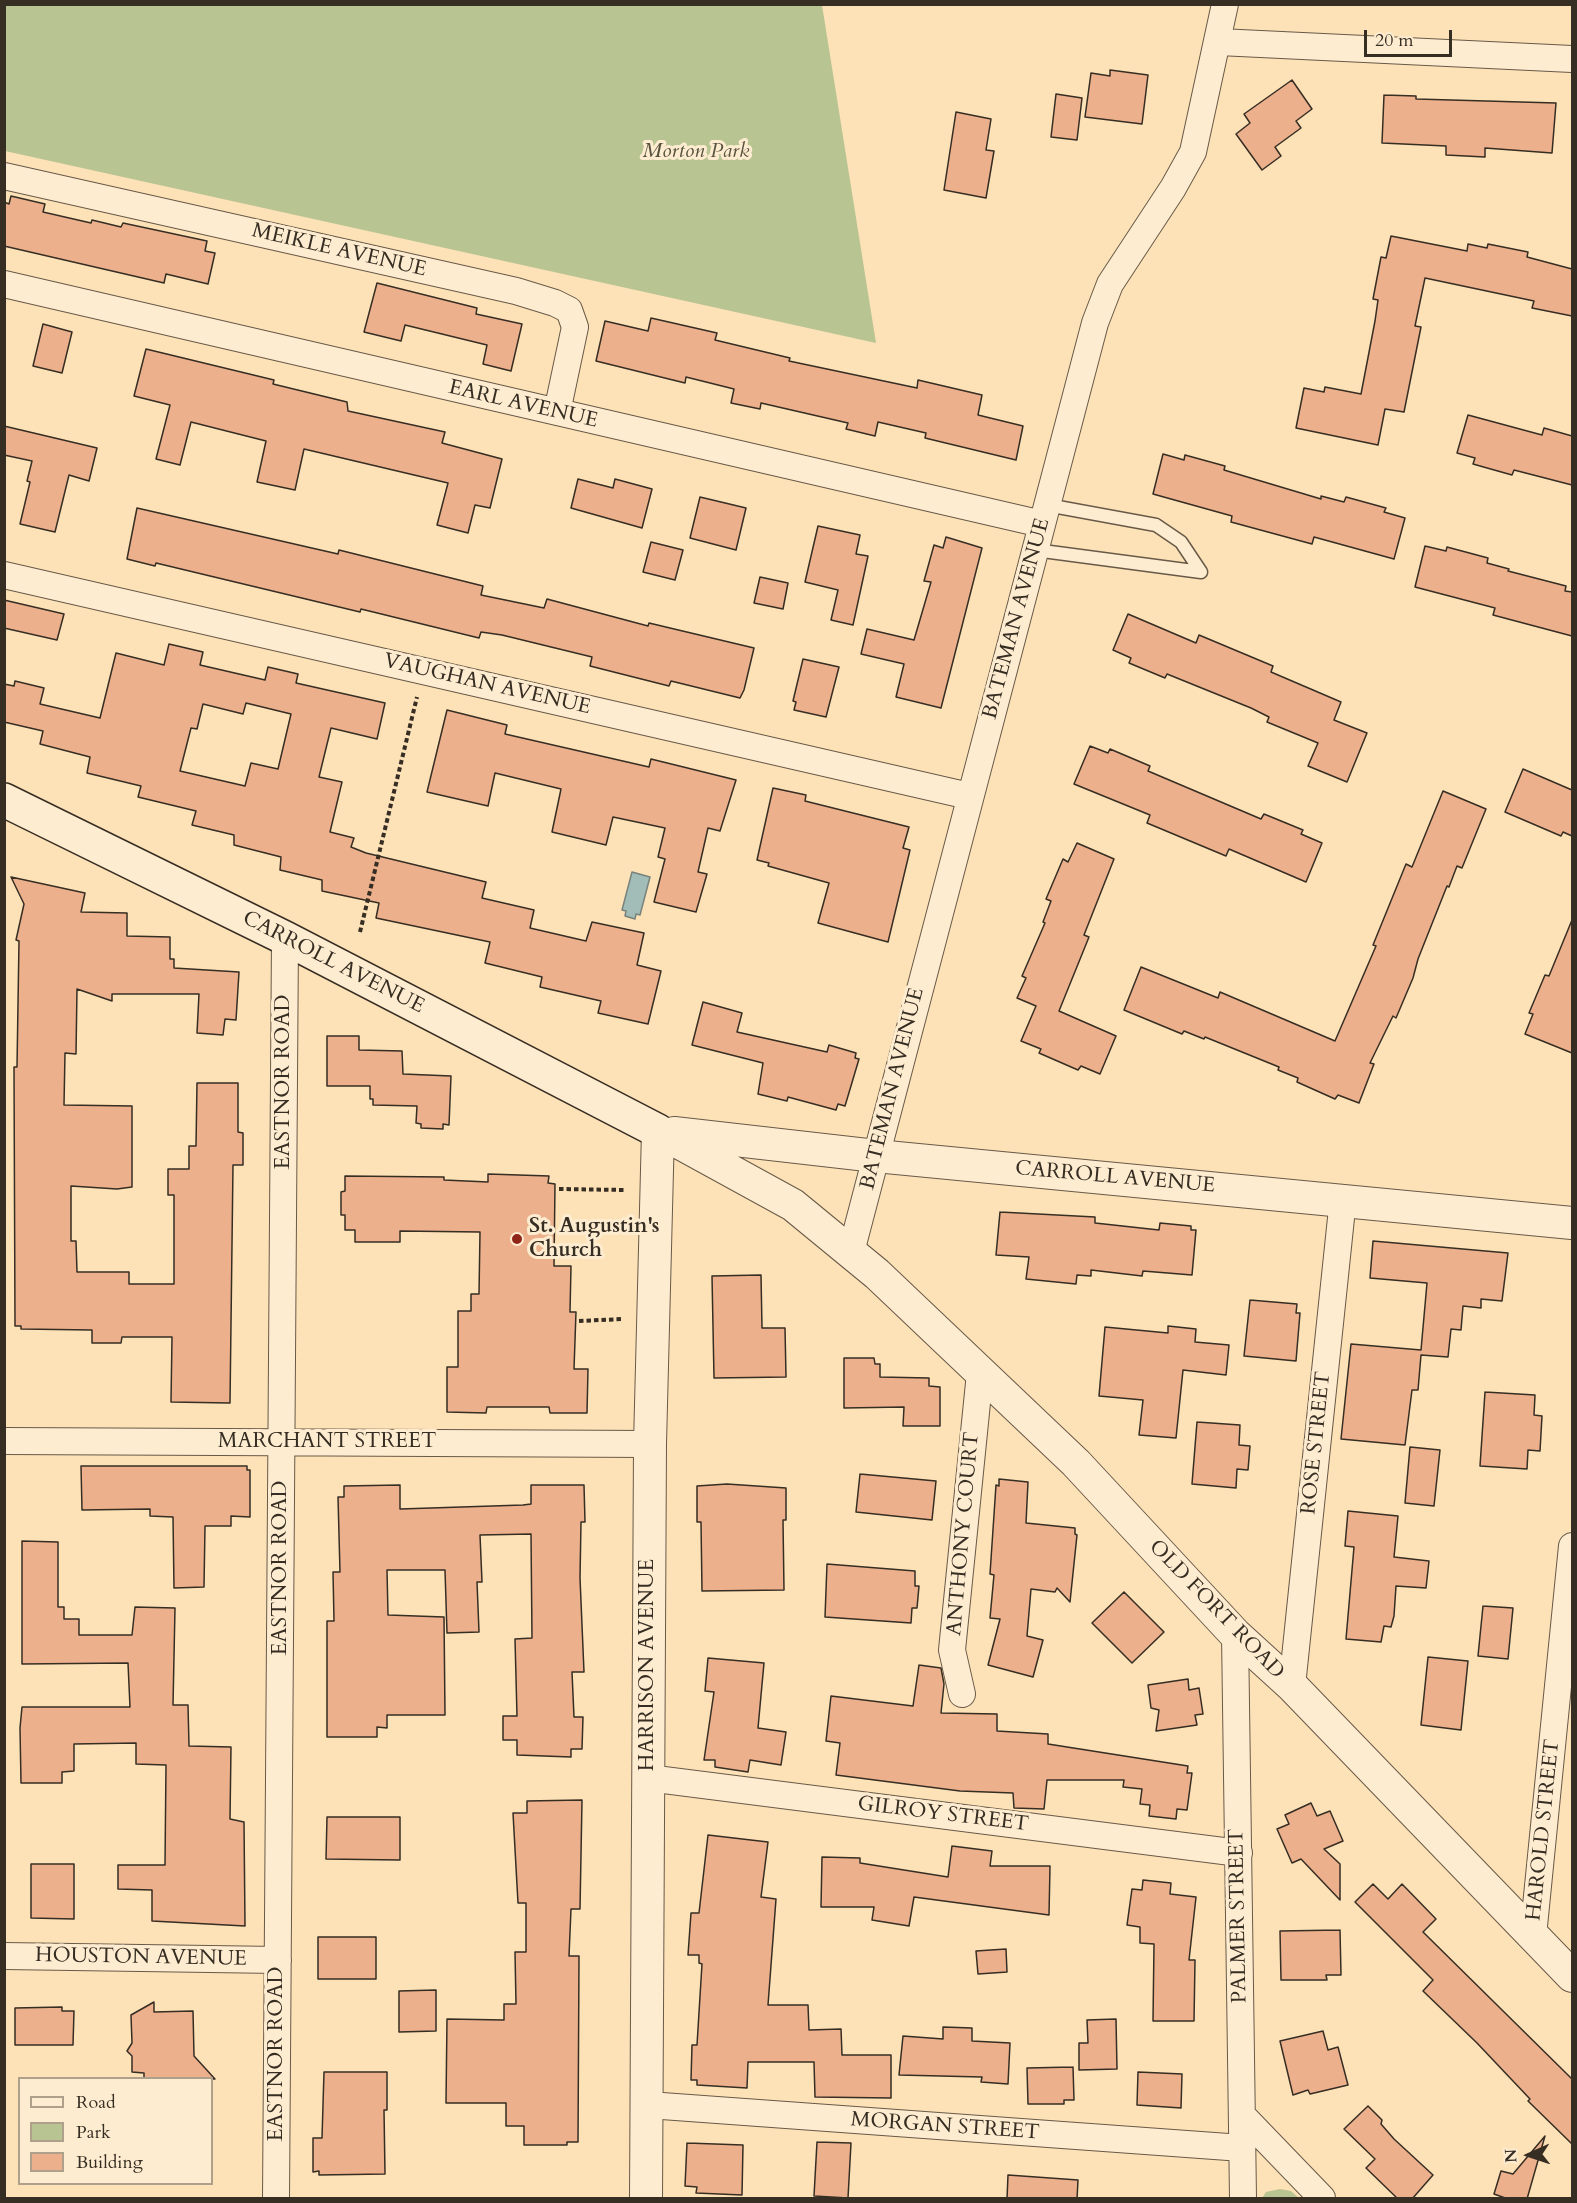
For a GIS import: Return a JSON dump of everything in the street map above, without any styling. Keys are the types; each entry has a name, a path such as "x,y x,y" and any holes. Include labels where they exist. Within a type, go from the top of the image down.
{"main road":[{"name":"CARROLL AVENUE","path":"4,800 285,938 658,1131"}],"street":[{"name":"BATEMAN AVENUE","path":"851,1252 1095,323 1110,284 1173,188 1193,152 1219,42 1225,4"},
{"path":"1219,42 1572,59"},
{"name":"MEIKLE AVENUE","path":"4,176 516,291 555,303 569,310 575,327 557,412"},
{"name":"EARL AVENUE","path":"4,284 557,412 1045,515"},
{"name":"VAUGHAN AVENUE","path":"4,575 969,796"},
{"name":"EASTNOR ROAD","path":"276,2199 285,938"},
{"name":"CARROLL AVENUE","path":"658,1131 876,1156 1342,1199 1572,1223"},
{"name":"CARROLL AVENUE","path":"658,1131 793,1205 851,1252"},
{"name":"HARRISON AVENUE","path":"646,2199 650,1444 658,1131"},
{"name":"ROSE STREET","path":"1292,1686 1342,1199"},
{"name":"OLD FORT ROAD","path":"851,1252 1076,1463 1235,1634 1292,1686 1572,1976"},
{"name":"ANTHONY COURT","path":"962,1694 952,1650 980,1373"},
{"name":"MARCHANT STREET","path":"4,1441 650,1444"},
{"name":"HAROLD STREET","path":"1533,1936 1565,1690 1572,1545"},
{"name":"PALMER STREET","path":"1235,1634 1243,2199"},
{"name":"GILROY STREET","path":"648,1778 1239,1853"},
{"name":"HOUSTON AVENUE","path":"4,1956 278,1960"},
{"name":"MORGAN STREET","path":"648,2106 1242,2148"},
{"path":"1242,2115 1322,2199"}],"lane":[{"path":"1035,550 1201,572 1181,542 1156,525 1045,515"}],"path":[{"path":"360,932 419,685"},
{"path":"559,1189 625,1190"},
{"path":"579,1321 624,1319"}],"green space":[{"name":"Morton Park","path":"5,4 822,5 876,343 5,151"},
{"path":"1280,2189 1291,2191 1299,2198 1262,2198 1266,2192"}],"water":[{"path":"632,872 650,877 640,915 636,914 635,919 625,916 626,911 622,910"}],"building":[{"path":"1110,70 1148,75 1142,124 1085,117 1091,73 1110,76"},
{"path":"1292,80 1312,109 1296,121 1301,128 1275,147 1281,156 1262,170 1236,134 1250,123 1244,114"},
{"path":"1056,94 1082,98 1077,140 1051,137"},
{"path":"1384,95 1416,96 1416,99 1556,103 1552,153 1485,148 1485,157 1446,155 1446,146 1382,143"},
{"path":"956,112 991,119 986,150 994,151 986,198 944,190"},
{"path":"11,196 45,204 43,212 91,223 92,220 121,227 123,223 207,241 205,251 215,253 208,284 166,274 164,283 4,246 4,202 9,204"},
{"path":"1391,236 1467,251 1468,244 1487,248 1488,244 1528,252 1527,257 1572,269 1572,316 1532,308 1534,301 1425,278 1415,326 1421,327 1404,412 1385,409 1378,445 1296,428 1304,388 1324,392 1325,387 1361,394 1378,300 1373,299 1381,257 1386,258"},
{"path":"377,283 477,308 476,314 522,324 511,371 483,364 487,345 405,325 401,341 364,332"},
{"path":"651,318 717,333 715,340 790,358 789,361 917,388 918,380 982,395 978,415 1023,426 1016,460 925,438 926,433 878,422 875,436 846,429 848,423 761,403 760,409 731,403 734,389 686,377 685,383 596,361 605,321 648,331"},
{"path":"43,324 72,332 62,373 33,366"},
{"path":"146,349 274,380 273,384 347,402 348,411 445,432 442,443 502,459 490,508 475,505 468,533 437,525 448,483 304,449 295,490 257,482 266,441 191,422 180,465 156,459 170,405 134,396"},
{"path":"1468,415 1542,435 1544,428 1572,436 1572,485 1514,470 1512,475 1473,464 1475,458 1457,453"},
{"path":"4,426 97,448 89,481 69,475 55,532 20,524 30,482 27,481 32,461 4,455"},
{"path":"1163,454 1184,460 1185,455 1225,466 1224,470 1321,499 1321,496 1344,502 1346,497 1386,508 1384,512 1405,518 1394,559 1314,537 1312,544 1231,522 1232,516 1153,494"},
{"path":"578,479 613,488 615,479 652,489 642,528 571,508"},
{"path":"700,497 746,508 736,550 690,538"},
{"path":"137,508 338,554 339,550 483,586 481,595 544,608 547,599 648,626 649,623 754,648 744,690 740,698 671,681 669,686 590,666 592,657 502,635 481,632 479,638 361,609 360,612 156,563 155,566 127,559"},
{"path":"818,526 860,535 856,554 868,556 853,625 831,620 838,590 805,582"},
{"path":"946,537 982,548 941,708 896,697 904,664 861,654 867,629 914,640 931,582 924,581 934,545 943,548"},
{"path":"651,542 683,550 675,580 643,572"},
{"path":"1425,546 1446,551 1447,547 1488,558 1487,563 1509,569 1508,571 1566,586 1565,591 1572,592 1572,636 1493,615 1495,608 1415,587"},
{"path":"760,577 788,583 783,609 754,603"},
{"path":"4,600 64,614 57,640 4,628"},
{"path":"1128,614 1196,643 1199,635 1273,666 1271,672 1341,702 1334,720 1367,733 1347,782 1308,766 1318,743 1267,722 1269,717 1251,708 1167,674 1165,678 1129,663 1131,658 1113,650"},
{"path":"169,644 203,652 200,665 265,680 268,667 298,674 296,683 385,703 377,739 331,728 319,777 342,782 330,832 354,838 351,847 366,853 486,882 482,898 534,910 530,928 586,941 592,922 644,933 637,965 661,971 648,1024 598,1013 601,1001 540,987 542,977 485,963 490,942 376,918 379,903 322,891 322,880 280,870 281,857 234,845 234,835 192,825 196,811 138,797 141,786 87,773 90,757 40,744 43,731 4,722 4,684 14,686 15,681 44,688 40,704 100,718 116,653 164,665","holes":["246,703 291,714 278,769 251,763 245,786 180,771 191,728 197,729 203,704 243,714"]},
{"path":"803,659 839,667 826,717 794,710 796,702 793,701"},
{"path":"447,710 507,725 505,734 649,767 651,759 736,780 720,831 708,828 698,872 707,874 696,912 654,902 665,859 658,857 665,828 613,817 606,845 552,832 561,789 495,773 488,806 427,792"},
{"path":"1090,746 1108,753 1110,749 1150,766 1148,771 1261,819 1264,814 1303,830 1301,834 1322,843 1306,882 1229,849 1226,856 1147,823 1150,815 1074,784"},
{"path":"1523,769 1572,790 1572,836 1563,832 1561,836 1505,812"},
{"path":"773,788 806,795 805,801 909,827 903,848 910,850 888,942 818,923 829,883 768,866 769,863 757,860"},
{"path":"1443,791 1486,809 1462,868 1457,866 1449,887 1447,886 1396,1018 1393,1016 1370,1063 1374,1064 1359,1103 1338,1095 1335,1099 1297,1082 1298,1078 1278,1070 1279,1067 1205,1037 1204,1039 1184,1031 1182,1034 1124,1010 1141,967 1218,998 1220,992 1335,1041 1376,946 1373,945 1406,864 1412,867"},
{"path":"1077,843 1114,859 1084,935 1089,937 1059,1011 1116,1036 1100,1074 1081,1066 1078,1070 1039,1053 1041,1049 1021,1041 1036,1006 1017,998 1026,978 1022,976 1045,923 1043,922 1051,901 1046,899 1063,859 1068,862"},
{"path":"11,877 85,893 81,912 127,913 127,936 170,937 170,959 174,959 174,968 239,972 236,1020 225,1019 223,1035 197,1033 199,994 112,994 112,1001 77,989 76,1054 65,1053 64,1105 132,1106 132,1187 117,1189 71,1186 71,1241 76,1241 77,1272 129,1272 129,1284 174,1284 174,1195 168,1195 168,1169 189,1169 189,1146 196,1146 197,1083 238,1083 238,1132 243,1133 243,1165 233,1165 230,1403 171,1402 172,1337 122,1337 121,1343 92,1343 92,1330 21,1329 21,1326 15,1326 14,1067 17,1067 19,941 16,940 24,904"},
{"path":"1572,920 1572,1053 1525,1034 1533,1014 1529,1013 1545,975 1549,976"},
{"path":"703,1002 742,1013 737,1032 827,1052 829,1045 856,1053 855,1058 859,1059 845,1106 838,1104 836,1110 788,1097 787,1101 758,1094 763,1063 692,1045"},
{"path":"327,1036 359,1036 359,1050 402,1051 403,1074 451,1076 449,1125 443,1124 443,1129 421,1128 421,1124 416,1123 417,1106 373,1105 373,1099 370,1099 370,1086 327,1086"},
{"path":"488,1174 549,1176 548,1183 555,1184 554,1266 571,1266 570,1312 576,1312 574,1369 588,1369 587,1413 550,1413 549,1407 487,1407 486,1413 447,1412 447,1367 458,1367 458,1311 471,1311 471,1294 479,1294 480,1232 400,1231 400,1242 355,1242 355,1230 345,1230 345,1215 341,1215 341,1192 345,1191 345,1176 444,1177 444,1180 488,1182"},
{"path":"1000,1212 1095,1217 1095,1223 1159,1230 1160,1223 1191,1226 1191,1230 1196,1230 1192,1275 1143,1271 1142,1276 1091,1270 1091,1276 1077,1275 1076,1284 1026,1279 1029,1257 996,1255"},
{"path":"1373,1241 1508,1253 1502,1301 1481,1299 1481,1308 1463,1306 1461,1330 1451,1329 1448,1357 1421,1355 1418,1390 1412,1390 1405,1445 1341,1439 1351,1344 1421,1350 1427,1283 1370,1278"},
{"path":"761,1275 762,1328 785,1328 786,1377 714,1378 712,1276"},
{"path":"1250,1300 1297,1304 1296,1313 1300,1313 1296,1361 1244,1356"},
{"path":"1168,1326 1196,1329 1195,1342 1229,1345 1226,1375 1183,1370 1176,1438 1139,1435 1143,1400 1099,1396 1105,1327 1168,1333"},
{"path":"844,1358 874,1358 875,1364 880,1364 880,1377 929,1378 929,1386 940,1387 940,1426 903,1426 904,1407 844,1408"},
{"path":"1485,1392 1535,1395 1534,1415 1542,1416 1540,1451 1528,1450 1527,1469 1480,1466"},
{"path":"1197,1422 1240,1425 1239,1445 1250,1446 1248,1470 1237,1469 1236,1488 1192,1484"},
{"path":"1410,1447 1440,1450 1434,1506 1405,1503"},
{"path":"81,1466 247,1466 247,1470 250,1470 250,1517 231,1516 231,1526 205,1526 204,1587 174,1588 173,1517 150,1516 150,1509 82,1510"},
{"path":"860,1474 936,1481 932,1520 856,1512"},
{"path":"999,1479 1028,1482 1026,1523 1075,1528 1077,1535 1070,1602 1057,1588 1055,1592 1031,1589 1027,1636 1043,1640 1033,1677 988,1665 1000,1619 990,1618 994,1575 990,1574 996,1485 999,1486"},
{"path":"727,1484 786,1488 786,1520 783,1520 784,1590 702,1591 701,1522 697,1522 697,1486"},
{"path":"400,1485 400,1509 531,1504 531,1485 584,1485 585,1522 581,1522 580,1578 584,1672 572,1672 574,1717 583,1717 582,1749 571,1749 571,1757 517,1755 517,1740 503,1740 503,1716 517,1716 515,1639 532,1638 531,1534 480,1535 482,1582 477,1582 479,1632 447,1633 445,1570 387,1570 388,1615 444,1617 445,1715 387,1715 387,1728 377,1727 377,1737 327,1737 327,1621 334,1621 333,1572 340,1572 338,1497 344,1497 344,1486"},
{"path":"1348,1511 1398,1516 1394,1557 1429,1561 1426,1588 1396,1586 1394,1616 1391,1627 1384,1626 1381,1642 1346,1639 1354,1547 1345,1546"},
{"path":"22,1541 58,1542 58,1607 64,1607 64,1619 79,1619 79,1635 132,1635 135,1607 175,1608 173,1705 188,1705 189,1746 231,1747 230,1819 244,1822 245,1926 152,1921 152,1890 118,1889 118,1865 165,1865 166,1765 136,1764 136,1743 74,1744 74,1771 62,1772 62,1783 21,1783 22,1707 130,1707 128,1663 22,1664"},
{"path":"827,1564 915,1571 915,1586 919,1586 917,1608 912,1608 911,1623 825,1617"},
{"path":"1124,1592 1164,1632 1132,1663 1092,1623"},
{"path":"1483,1606 1513,1608 1508,1659 1478,1656"},
{"path":"1428,1657 1468,1661 1461,1730 1421,1725"},
{"path":"708,1658 764,1663 758,1728 786,1732 781,1765 750,1760 748,1772 715,1767 715,1760 704,1760 714,1692 705,1691"},
{"path":"919,1665 941,1668 944,1684 941,1713 997,1714 997,1731 1048,1734 1048,1744 1188,1766 1187,1773 1192,1773 1187,1810 1177,1809 1176,1819 1149,1816 1150,1805 1140,1804 1142,1789 1123,1787 1124,1780 1047,1780 1044,1809 1014,1808 1013,1793 960,1791 836,1775 840,1743 826,1741 831,1696 913,1706"},
{"path":"1188,1679 1189,1690 1199,1688 1203,1714 1195,1715 1197,1725 1156,1731 1159,1710 1151,1708 1148,1685"},
{"path":"582,1800 580,1909 571,1909 569,1956 579,1956 578,2142 567,2142 567,2145 524,2145 524,2126 506,2126 506,2103 446,2103 447,2019 504,2020 504,2004 516,2004 515,1952 526,1952 526,1903 518,1903 513,1813 527,1813 527,1801"},
{"path":"1311,1803 1317,1816 1330,1811 1343,1841 1324,1849 1340,1864 1340,1900 1301,1859 1292,1863 1277,1829 1289,1824 1285,1815"},
{"path":"327,1817 400,1817 400,1860 326,1859"},
{"path":"708,1835 768,1842 761,1897 776,1899 768,2005 808,2005 809,2030 841,2029 842,2055 891,2055 891,2098 815,2097 814,2062 748,2062 747,2088 697,2085 697,2080 691,2080 692,2045 697,2045 702,1964 699,1963 699,1955 688,1955 691,1913 699,1913"},
{"path":"952,1846 992,1851 990,1866 1050,1866 1049,1915 914,1897 909,1926 872,1920 874,1907 821,1907 822,1857 860,1858 860,1863 948,1877"},
{"path":"31,1864 74,1864 74,1919 31,1918"},
{"path":"1143,1880 1171,1883 1170,1894 1196,1897 1189,1960 1195,1960 1194,2021 1153,2021 1154,1944 1140,1943 1140,1927 1127,1925 1132,1889 1142,1890"},
{"path":"1373,1884 1388,1899 1402,1884 1436,1919 1423,1932 1572,2079 1572,2144 1528,2101 1530,2099 1477,2043 1423,1991 1433,1980 1355,1902"},
{"path":"1340,1930 1341,1975 1326,1975 1327,1980 1281,1980 1280,1931"},
{"path":"318,1937 376,1937 376,1979 318,1979"},
{"path":"1006,1949 1007,1972 978,1974 976,1951"},
{"path":"436,1990 436,2031 399,2032 399,1991"},
{"path":"154,2002 154,2012 193,2011 194,2056 215,2079 213,2077 144,2077 144,2073 132,2072 132,2056 127,2051 132,2043 131,2015"},
{"path":"62,2007 62,2011 74,2011 73,2045 15,2045 15,2008"},
{"path":"1116,2019 1117,2069 1079,2070 1079,2043 1088,2043 1087,2020"},
{"path":"943,2027 972,2028 972,2041 1010,2043 1008,2084 981,2082 982,2077 899,2075 903,2036 943,2039"},
{"path":"1323,2031 1328,2050 1338,2047 1348,2085 1310,2094 1308,2090 1293,2095 1280,2041"},
{"path":"1073,2067 1074,2100 1064,2100 1064,2104 1028,2104 1027,2068"},
{"path":"324,2072 387,2072 387,2110 384,2110 385,2174 319,2175 319,2171 313,2172 313,2138 322,2138"},
{"path":"1138,2072 1182,2074 1181,2108 1137,2105"},
{"path":"1368,2106 1382,2120 1381,2124 1394,2139 1433,2175 1412,2199 1398,2199 1366,2168 1375,2159 1344,2129"},
{"path":"1545,2136 1527,2199 1508,2199 1494,2194 1501,2171 1513,2174"},
{"path":"817,2142 851,2143 848,2198 814,2196"},
{"path":"687,2143 743,2145 742,2195 696,2193 697,2187 685,2186"},
{"path":"1008,2175 1078,2180 1077,2199 1007,2199"}],"place":[{"name":"St. Augustin's Church","path":"517,1239"}]}
